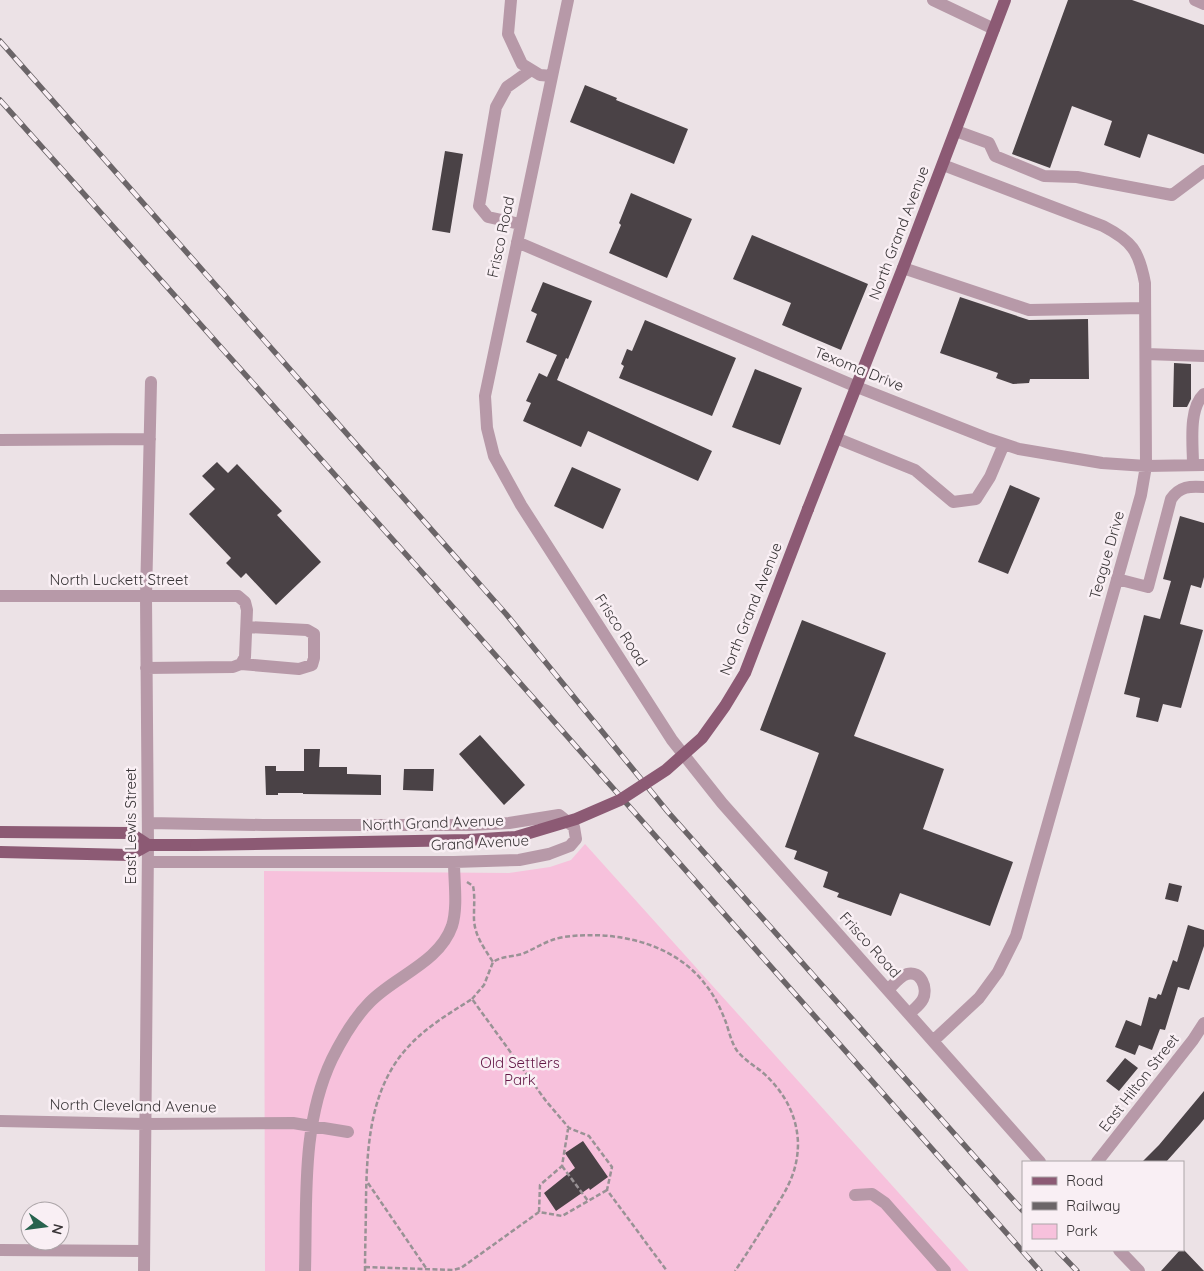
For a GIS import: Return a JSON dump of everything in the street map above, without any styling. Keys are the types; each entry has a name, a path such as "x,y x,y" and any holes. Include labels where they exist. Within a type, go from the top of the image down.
{"main road":[{"name":"North Grand Avenue","path":"0,852 130,854 148,845 468,840 516,837 576,819 620,800 666,770 702,738 725,706 745,673 943,165 1005,0"},
{"name":"North Grand Avenue","path":"0,832 130,833 148,845"}],"street":[{"path":"511,0 508,34 522,64 540,75 552,76"},
{"name":"Frisco Road","path":"568,0 485,396 487,428 494,456 522,505 672,740 722,803 1039,1161"},
{"path":"934,0 994,29"},
{"path":"1195,0 1204,4"},
{"path":"520,224 488,217 479,206 496,107 507,87 531,70"},
{"path":"956,131 989,143 995,156 1044,176 1076,177 1172,195 1204,171"},
{"name":"Teague Drive","path":"933,1041 979,998 998,972 1016,936 1141,495 1146,466 1146,283 1142,267 1134,250 1122,236 1103,226 943,165"},
{"name":"Texoma Drive","path":"517,242 857,386 1018,449 1102,463 1146,466 1199,465"},
{"path":"903,268 1029,310 1145,308"},
{"path":"1146,354 1204,356"},
{"name":"East Lewis Street","path":"144,1271 148,862 146,596 151,382"},
{"path":"1199,465 1192,425 1198,399 1204,394"},
{"path":"836,438 914,470 953,502 976,499 990,477 1004,444"},
{"path":"0,440 150,439"},
{"path":"1117,579 1148,587 1171,499 1182,488 1204,487"},
{"name":"North Luckett Street","path":"0,596 238,596 245,602 247,627"},
{"path":"146,668 233,667 242,664 300,669 312,665 314,658 314,634 307,630 247,627 245,657 242,664"},
{"name":"Grand Avenue","path":"148,823 470,825 509,823 559,816 574,827 576,838 570,846 549,854 519,860 454,862 148,862"},
{"path":"305,1271 308,1156 311,1126 320,1087 332,1059 358,1016 370,1002 434,954 444,943 452,926 453,918 454,862"},
{"path":"888,990 905,974 913,973 919,976 924,983 925,991 919,1005 910,1014"},
{"name":"East Hilton Street","path":"1098,1161 1193,1040 1204,1023"},
{"name":"North Cleveland Avenue","path":"0,1121 145,1124 293,1123 348,1132"},
{"path":"855,1195 872,1194 885,1203 945,1271"},
{"path":"0,1250 144,1251"},
{"path":"1120,1251 1139,1271"}],"path":[{"path":"454,879 470,883 474,886 474,917 477,937 493,962"},
{"path":"472,999 546,1101 569,1128 590,1136 612,1167 607,1190 562,1216 539,1212 461,1268 453,1270 426,1268 365,1269 368,1149 371,1125 381,1091 389,1074 406,1048 415,1039 472,999 484,986 493,962 501,957 514,956 541,943 563,937 607,935 643,942 658,948 677,958 704,982 715,998 737,1050 771,1080 790,1107 798,1142 796,1162 789,1187 735,1271"},
{"path":"539,1212 540,1185 562,1166 569,1128"},
{"path":"562,1166 588,1201"},
{"path":"367,1182 426,1268"},
{"path":"607,1190 667,1271"}],"green space":[{"name":"Old Settlers Park","path":"585,844 969,1271 265,1271 264,871 509,873 550,867 571,860"}],"building":[{"path":"1068,0 1132,0 1204,25 1204,154 1148,134 1140,158 1104,145 1112,121 1072,106 1050,168 1012,154"},
{"path":"585,85 617,98 616,100 688,129 674,164 570,122"},
{"path":"445,151 463,154 450,233 432,230"},
{"path":"631,193 692,219 667,278 609,253 621,225 619,223"},
{"path":"752,235 868,284 841,350 782,325 791,303 733,279"},
{"path":"543,282 592,301 568,359 566,358 557,380 712,451 698,481 588,431 581,447 523,421 531,403 526,401 539,373 547,377 557,355 526,342 537,314 531,311"},
{"path":"960,297 1029,320 1088,319 1089,379 1030,379 1029,383 1013,384 996,378 998,373 940,353"},
{"path":"645,320 736,358 712,416 619,378 624,366 621,364 627,349 632,351"},
{"path":"1174,363 1191,364 1191,399 1187,407 1173,407"},
{"path":"755,369 802,388 780,445 732,427"},
{"path":"217,462 228,473 237,464 282,511 277,515 321,562 276,605 246,573 241,578 226,563 231,558 189,514 215,489 202,476"},
{"path":"572,467 621,489 603,529 554,506"},
{"path":"1010,485 1040,498 1008,574 978,562"},
{"path":"1180,516 1204,523 1204,577 1201,588 1191,585 1180,624 1203,630 1181,708 1163,704 1158,722 1136,717 1140,698 1124,694 1144,615 1160,619 1171,581 1163,579"},
{"path":"802,620 886,653 854,736 944,769 923,829 1013,862 990,926 900,893 891,916 837,897 839,893 823,887 828,872 794,859 797,851 785,847 819,753 760,730"},
{"path":"480,735 525,785 504,805 459,754"},
{"path":"304,749 320,749 319,767 347,767 347,774 381,775 381,795 278,793 278,795 266,795 265,766 276,766 276,771 304,771"},
{"path":"404,769 434,769 433,791 403,790"},
{"path":"1169,883 1182,886 1178,902 1165,899"},
{"path":"1188,925 1204,930 1204,946 1189,990 1178,987 1165,1030 1160,1029 1152,1050 1139,1045 1135,1055 1115,1047 1126,1020 1141,1026 1149,997 1156,999 1158,994 1161,995 1173,960 1177,962"},
{"path":"1125,1058 1138,1068 1119,1091 1106,1081"},
{"path":"1204,1091 1204,1119 1200,1124 1167,1161 1143,1161 1159,1145"},
{"path":"583,1141 608,1177 556,1211 544,1193 575,1168 565,1153"},
{"path":"1184,1250 1204,1271 1161,1271 1179,1251"}],"railway":[{"path":"0,41 506,614 668,812 1022,1210"},
{"path":"0,100 444,597 1022,1251"},
{"path":"1022,1251 1040,1271"},
{"path":"1058,1251 1077,1271"}]}
